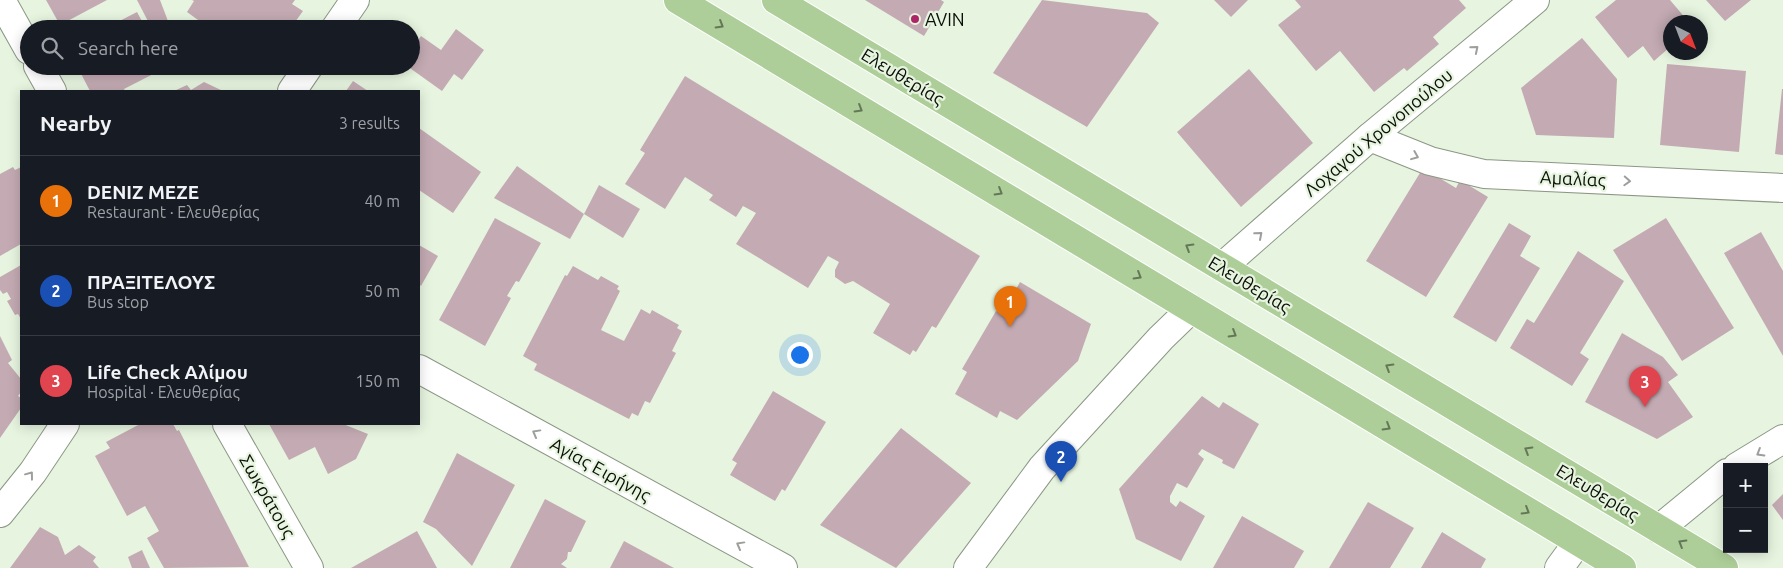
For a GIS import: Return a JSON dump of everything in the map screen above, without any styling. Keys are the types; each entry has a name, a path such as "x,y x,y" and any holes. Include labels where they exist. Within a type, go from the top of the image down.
{"main road":[{"path":"678,0 1622,568"},
{"name":"Ελευθερίας","path":"776,0 1724,568"}],"street":[{"path":"0,0 20,34"},
{"path":"341,20 354,0"},
{"name":"Λοχαγού Χρονοπούλου","path":"1222,267 1370,138 1535,0"},
{"path":"43,75 51,90"},
{"path":"293,90 303,75"},
{"name":"Αμαλίας","path":"1370,138 1430,162 1484,174 1783,188"},
{"path":"968,568 1042,468 1161,338 1191,308"},
{"name":"Αγίας Ειρήνης","path":"420,370 783,568"},
{"path":"0,513 33,472 64,425"},
{"name":"Σωκράτους","path":"228,425 309,568"},
{"path":"1744,463 1783,439"},
{"path":"1659,529 1723,477"},
{"path":"1559,568 1578,542"}],"building":[{"path":"46,0 107,0 69,20 57,20"},
{"path":"137,0 160,0 168,20 147,20"},
{"path":"192,0 295,0 292,4 303,11 296,20 198,20 187,12 194,1"},
{"name":"AVIN","path":"865,0 941,0 944,2 924,36"},
{"path":"1042,0 1147,13 1159,23 1087,127 993,73"},
{"path":"1214,0 1248,0 1231,17"},
{"path":"1295,0 1459,0 1466,8 1433,37 1439,44 1407,71 1404,68 1374,92 1340,51 1316,71 1278,25 1301,7"},
{"path":"1616,0 1670,0 1683,15 1663,15 1663,53 1654,61 1643,46 1628,58 1595,17"},
{"path":"1706,0 1751,0 1725,21"},
{"path":"137,12 141,20 121,20"},
{"path":"456,29 484,50 462,80 454,74 442,91 420,75 420,37 421,36 441,50"},
{"path":"1582,38 1617,79 1614,138 1536,135 1521,88"},
{"path":"1667,64 1746,71 1739,152 1660,145"},
{"path":"1249,69 1313,143 1241,207 1177,132"},
{"path":"82,75 151,75 124,90 89,90"},
{"path":"685,76 980,256 936,328 932,326 916,352 913,350 910,355 873,333 890,304 853,281 845,284 835,277 835,270 839,262 828,256 808,288 736,244 756,213 743,206 736,217 709,200 713,195 685,177 665,209 625,184 645,153 640,150"},
{"path":"353,81 366,90 347,90"},
{"path":"204,82 221,90 191,90"},
{"path":"187,85 191,90 176,90"},
{"path":"1783,89 1783,155 1775,154"},
{"path":"420,129 481,172 453,213 420,191"},
{"path":"517,166 584,214 570,239 494,198"},
{"path":"13,167 15,170 20,168 20,245 0,256 0,174"},
{"path":"1423,168 1456,188 1460,180 1488,197 1426,297 1366,261"},
{"path":"599,185 640,209 623,238 584,214"},
{"path":"495,218 541,243 519,282 516,281 507,296 511,298 485,346 439,320"},
{"path":"1666,218 1734,328 1682,361 1613,250"},
{"path":"1509,223 1531,236 1520,256 1540,268 1496,342 1453,317"},
{"path":"1761,232 1783,271 1783,356 1724,253"},
{"path":"420,246 438,256 420,285"},
{"path":"1578,251 1624,281 1580,353 1589,359 1572,386 1510,348 1527,319 1534,323"},
{"path":"20,266 20,317 18,314 15,315 7,301 11,299 7,292 3,294 0,290 0,277"},
{"path":"573,266 598,280 601,276 619,286 617,289 620,291 601,330 624,341 641,309 650,314 652,310 679,325 677,328 682,331 672,351 676,353 650,403 645,401 638,416 632,413 629,419 534,370 537,364 523,356 565,275 567,276"},
{"path":"1020,282 1091,324 1078,361 1017,420 1000,411 997,418 955,394 967,372 962,369 996,311 1002,314"},
{"path":"1622,333 1663,357 1678,375 1668,382 1693,417 1657,439 1585,402"},
{"path":"0,336 12,360 8,363 20,378 20,393 18,396 20,397 20,409 0,438"},
{"path":"773,391 826,422 785,491 782,489 775,501 730,475 737,463 732,460"},
{"path":"1202,396 1219,408 1223,402 1259,424 1234,469 1222,463 1223,460 1202,449 1198,454 1204,459 1187,488 1177,483 1170,496 1170,502 1176,507 1180,501 1205,516 1181,561 1136,539 1119,489"},
{"path":"138,425 174,425 177,431 179,430 249,567 164,568 147,538 159,531 145,506 127,516 95,456 110,448 106,442"},
{"path":"270,425 346,425 368,434 356,459 328,474 315,447 289,460"},
{"path":"901,428 971,483 896,568 820,525"},
{"path":"457,453 515,485 472,566 436,529 423,522"},
{"path":"1783,494 1783,520 1772,505"},
{"path":"545,499 586,521 571,552 568,552 567,559 561,564 567,568 510,568"},
{"path":"1368,502 1414,528 1390,568 1329,568"},
{"path":"1242,516 1304,551 1294,568 1213,568"},
{"path":"40,527 58,537 65,555 79,545 96,557 93,561 99,568 10,568"},
{"path":"417,531 437,568 351,568"},
{"path":"1442,532 1486,559 1481,568 1421,568"},
{"path":"624,541 674,568 610,568"},
{"path":"142,550 150,568 132,568 128,557"}],"place":[{"name":"AVIN","path":"915,19"},
{"name":"DENIZ MEZE","path":"1010,327"},
{"name":"Life Check Αλίμου","path":"1645,407"},
{"name":"ΠΡΑΞΙΤΕΛΟΥΣ","path":"1061,482"}]}
